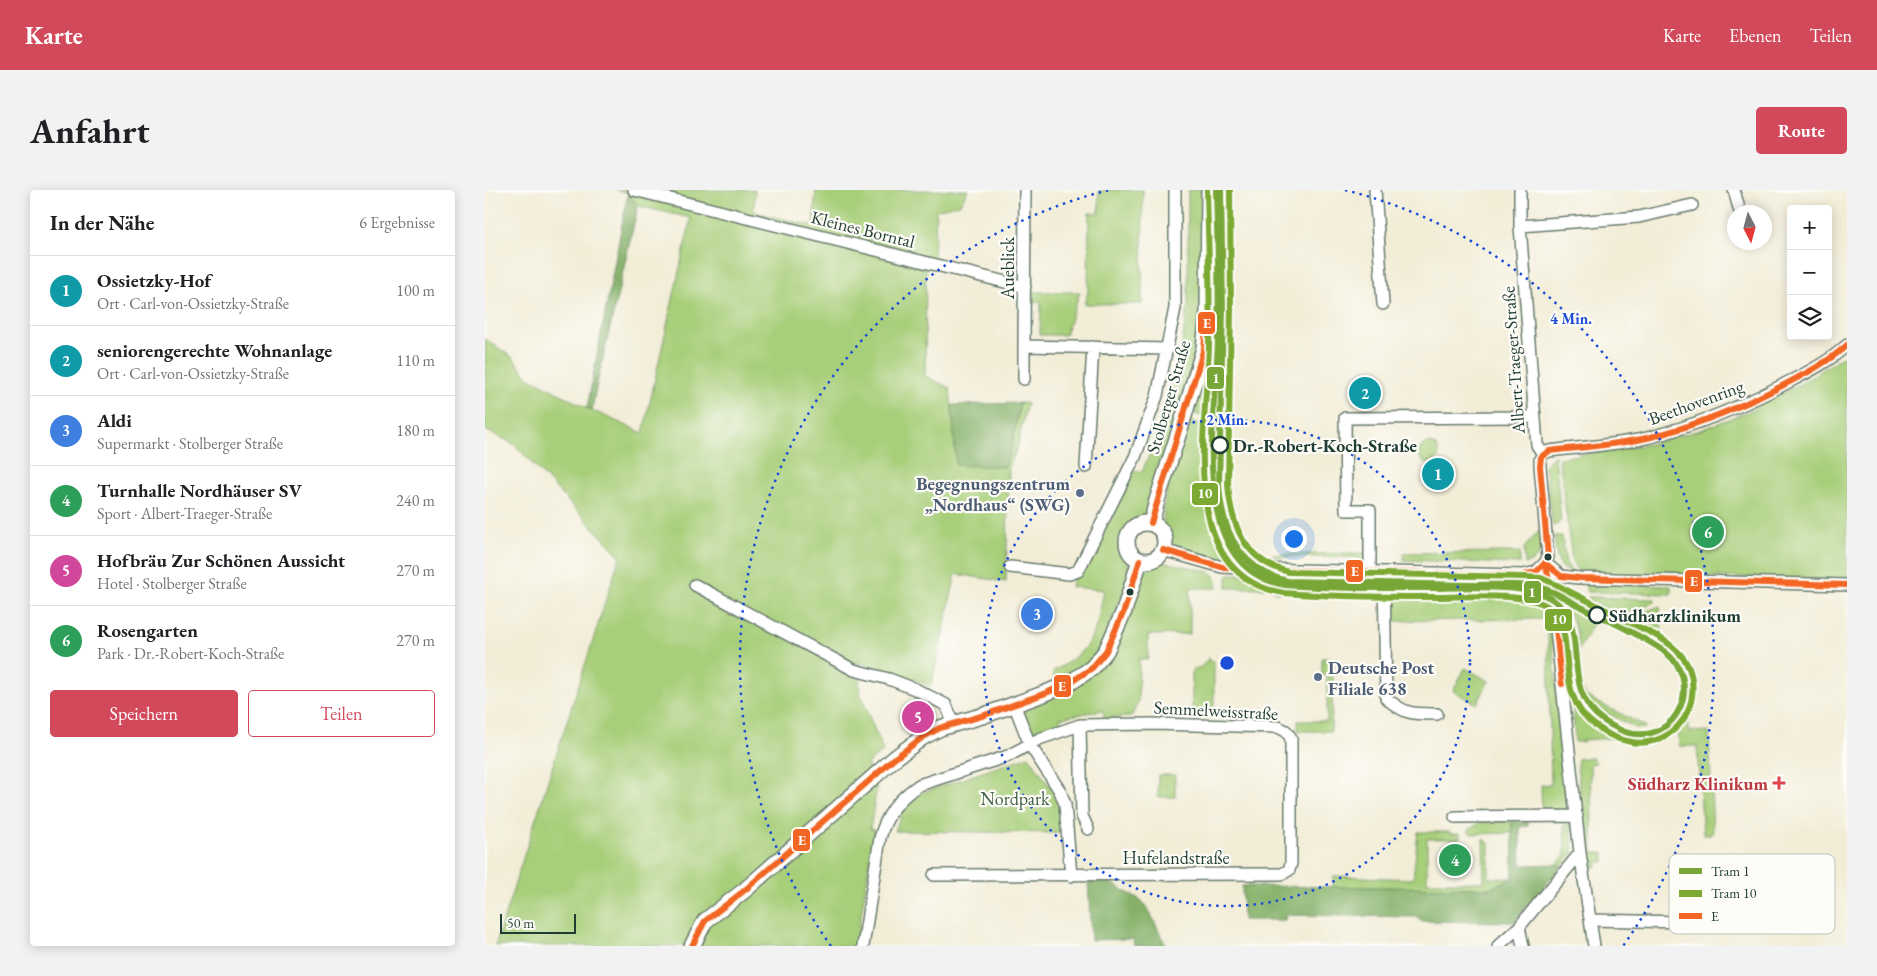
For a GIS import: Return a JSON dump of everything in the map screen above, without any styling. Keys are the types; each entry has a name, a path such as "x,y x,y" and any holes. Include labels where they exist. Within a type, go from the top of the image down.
{"main road":[{"name":"Stolberger Straße","path":"1151,523 1185,416 1204,348 1208,312 1209,190"},
{"path":"1151,523 1162,531 1165,537 1163,550 1160,555 1151,560 1140,560 1129,552 1127,546 1128,533 1138,524 1151,523"},
{"path":"692,946 705,921 745,890 895,758 923,737 940,728 1014,704 1071,682 1092,668 1106,651 1124,611 1140,560"}],"street":[{"name":"Kleines Borntal","path":"634,190 1025,287"},
{"name":"Aueblick","path":"1024,379 1025,190"},
{"name":"Stolberger Straße","path":"1010,567 1069,574 1078,571 1135,457 1157,396 1175,308 1175,190"},
{"path":"1375,190 1383,304"},
{"name":"Albert-Traeger-Straße","path":"1520,190 1520,226 1537,444 1543,454 1540,459 1540,466 1548,557 1545,563 1552,592 1580,853 1594,946"},
{"path":"1734,190 1738,205"},
{"path":"1520,226 1639,217 1692,205"},
{"name":"Beethovenring","path":"1543,454 1549,451 1612,444 1650,437 1699,423 1745,405 1797,378 1838,353 1847,345"},
{"path":"1024,346 1168,349"},
{"path":"1086,467 1093,347"},
{"path":"1370,572 1370,510 1346,510 1345,418 1535,416"},
{"path":"1163,550 1228,567 1523,575 1536,572 1545,563 1561,576 1579,578 1847,585"},
{"path":"1384,572 1386,698 1397,707 1411,714 1437,714"},
{"path":"695,585 854,670 889,679 946,705 954,724"},
{"path":"1014,704 1030,745 1060,791 1065,804 1071,876"},
{"name":"Semmelweisstraße","path":"863,946 880,838 888,816 897,803 919,784 1008,756 1054,732 1080,725 1151,724 1278,727 1286,731 1291,738 1291,863 1289,870 1282,874"},
{"path":"1080,725 1082,816 1087,829"},
{"path":"1455,817 1577,816"},
{"path":"1498,946 1519,928 1580,853"},
{"name":"Hufelandstraße","path":"934,875 1282,874"},
{"path":"1590,920 1669,922"},
{"path":"1519,928 1523,946"}],"green space":[{"path":"616,190 755,190 754,212 813,226 816,190 968,190 960,204 936,210 934,256 926,267 925,376 950,388 957,465 1005,467 1011,449 1020,403 1027,403 1017,448 1009,467 1006,582 956,574 931,686 858,662 860,693 883,751 867,764 877,787 870,829 875,830 856,946 495,946 620,556 514,444 485,430 485,339 512,357 528,377 587,408 643,433 691,218 638,206 628,193"},
{"path":"1099,190 1143,190 1142,304 1084,304 1088,292 1089,213 1099,213"},
{"path":"1188,190 1205,190 1201,334 1152,500 1145,513 1125,529 1123,549 1129,558 1128,577 1120,601 1100,648 1076,672 1055,682 1053,671 1077,656 1091,639 1104,590 1071,587 1074,574 1133,470 1142,472 1164,419 1182,343 1188,305"},
{"path":"1225,190 1229,190 1228,264 1225,268"},
{"path":"628,193 638,206 592,411 587,408"},
{"path":"1216,279 1216,336 1212,418 1194,414 1208,356"},
{"path":"1225,279 1228,282 1227,405 1221,415 1225,371"},
{"path":"1033,292 1080,292 1065,335 1040,335 1041,302 1033,302"},
{"path":"1847,354 1847,580 1579,574 1572,561 1559,458 1650,444 1700,430 1747,412 1800,384"},
{"path":"1020,403 1011,449 1005,467 956,465 952,405"},
{"path":"1191,421 1202,424 1207,430 1207,490 1212,490 1217,526 1233,562 1184,550 1172,542 1166,531 1163,517 1165,500 1174,465"},
{"path":"1429,443 1436,446 1439,453 1436,460 1429,463 1422,460 1419,453 1422,446"},
{"path":"1555,455 1561,520 1553,526 1545,464"},
{"path":"1222,494 1228,494 1238,525 1250,548 1257,554 1260,564 1253,564 1235,540 1227,523"},
{"path":"1539,531 1540,547 1538,556 1525,564 1524,548"},
{"path":"1554,536 1562,536 1566,563 1574,574 1563,568 1560,564 1556,554"},
{"path":"1520,552 1520,564 1404,560 1403,553"},
{"path":"1365,553 1364,567 1357,568 1356,557 1272,557 1272,554"},
{"path":"1159,561 1208,571 1213,574 1217,582 1217,588 1190,588 1190,634 1148,635 1148,659 1139,659 1138,703 1131,717 1104,718 1103,710 1060,718 1060,728 1036,734 1028,730 1023,720 1024,712 1029,704 1062,692 1129,617 1144,574 1149,566"},
{"path":"1229,574 1251,574 1267,584 1265,588 1227,588 1227,577"},
{"path":"1275,575 1377,577 1380,581 1290,579"},
{"path":"1399,578 1521,582 1522,584 1399,582"},
{"path":"1585,584 1671,586 1671,594 1587,592"},
{"path":"1275,586 1308,589 1380,590 1377,593 1276,592 1273,590"},
{"path":"1398,592 1527,593 1538,595 1549,601 1567,813 1542,813 1541,785 1551,785 1548,633 1545,619 1393,621 1393,605"},
{"path":"1588,597 1655,599 1655,602 1619,616 1589,600"},
{"path":"1558,598 1594,622 1578,651 1577,633 1571,617"},
{"path":"1660,606 1662,647 1640,635 1642,630 1626,619"},
{"path":"1209,658 1210,661 1214,661 1214,717 1192,717 1192,670 1201,667"},
{"path":"1322,658 1334,658 1331,731 1298,731 1298,721 1327,721 1327,675 1322,675"},
{"path":"1465,668 1489,681 1477,704 1453,691"},
{"path":"1575,679 1580,701 1591,717 1606,729 1628,737 1575,742 1572,680"},
{"path":"1581,688 1587,697 1645,726 1645,728 1636,728 1593,706 1585,698"},
{"path":"1687,696 1688,731 1709,732 1713,834 1703,834 1697,746 1679,746 1678,734 1653,735 1666,728 1675,720 1682,710"},
{"name":"Nordpark","path":"1029,756 1060,801 1062,833 895,831 902,812 919,794"},
{"path":"1591,757 1596,763 1590,764 1593,853 1604,853 1604,862 1597,862 1597,867 1587,862 1577,765 1578,759"},
{"path":"1158,775 1175,775 1175,797 1158,797"},
{"path":"1480,822 1512,822 1512,833 1472,834 1468,831"},
{"path":"1512,822 1528,822 1528,826 1520,827 1521,865 1558,864 1561,867 1514,922 1420,921 1420,917 1286,915 1285,920 1243,920 1242,886 1491,888 1513,878"},
{"path":"1571,824 1573,853 1561,867 1558,864 1559,861 1565,856 1564,825"},
{"path":"1418,832 1450,832 1450,834 1460,834 1460,839 1427,839 1427,882 1484,882 1483,839 1489,843 1489,878 1513,878 1491,888 1333,887 1333,876 1413,879"},
{"path":"1088,882 1109,882 1141,900 1148,908 1166,946 1134,946 1133,939 1091,940"}],"tram line":[{"name":"10","path":"1207,190 1210,326 1204,414 1205,492 1211,527 1226,558 1249,581 1284,593 1358,596 1491,596 1537,602 1547,606 1557,617 1563,631 1569,680 1573,696 1582,712 1596,726 1615,737 1641,743 1654,741 1673,731 1688,710 1693,690 1690,671 1680,654 1656,636 1541,578 1289,572 1261,560 1251,551 1237,528 1228,484 1231,309 1230,190"},
{"name":"1","path":"1216,190 1219,320 1212,443 1213,482 1219,518 1231,549 1253,572 1285,585 1357,588 1492,587 1510,588 1541,594 1552,599 1564,611 1571,625 1582,692 1590,707 1604,721 1619,730 1629,733 1646,734 1661,729 1672,720 1680,708 1684,693 1683,678 1677,664 1665,652 1636,634 1548,590 1535,586 1517,585 1288,581 1271,576 1245,558 1229,533 1224,518 1219,485 1223,309 1221,190"},
{"path":"1561,597 1600,621 1649,642"}],"transit line":[{"name":"E","path":"1151,523 1204,348 1208,312 1209,190"},
{"name":"E","path":"1562,684 1552,592 1545,563 1548,557 1540,466 1541,457 1549,451 1639,440 1699,422 1776,389 1822,364 1847,345"},
{"name":"E","path":"1163,550 1222,567 1258,569 1523,575 1536,572 1545,563"},
{"name":"E","path":"692,946 705,921 745,890 895,758 923,737 940,728 985,715 1046,693 1071,682 1092,668 1106,651 1124,611 1140,560"},
{"name":"E","path":"1545,563 1561,576 1579,578 1847,585"}],"place":[{"name":"seniorengerechte Wohnanlage","path":"1365,393"},
{"name":"Dr.-Robert-Koch-Straße","path":"1220,445"},
{"name":"Ossietzky-Hof","path":"1438,474"},
{"name":"Begegnungszentrum „Nordhaus“ (SWG)","path":"1080,493"},
{"name":"Rosengarten","path":"1708,532"},
{"name":"Aldi","path":"1037,614"},
{"name":"Südharzklinikum","path":"1597,615"},
{"name":"Deutsche Post Filiale 638","path":"1318,677"},
{"name":"Hofbräu Zur Schönen Aussicht","path":"918,717"},
{"name":"Südharz Klinikum","path":"1779,783"},
{"name":"Turnhalle Nordhäuser SV","path":"1455,860"}]}
